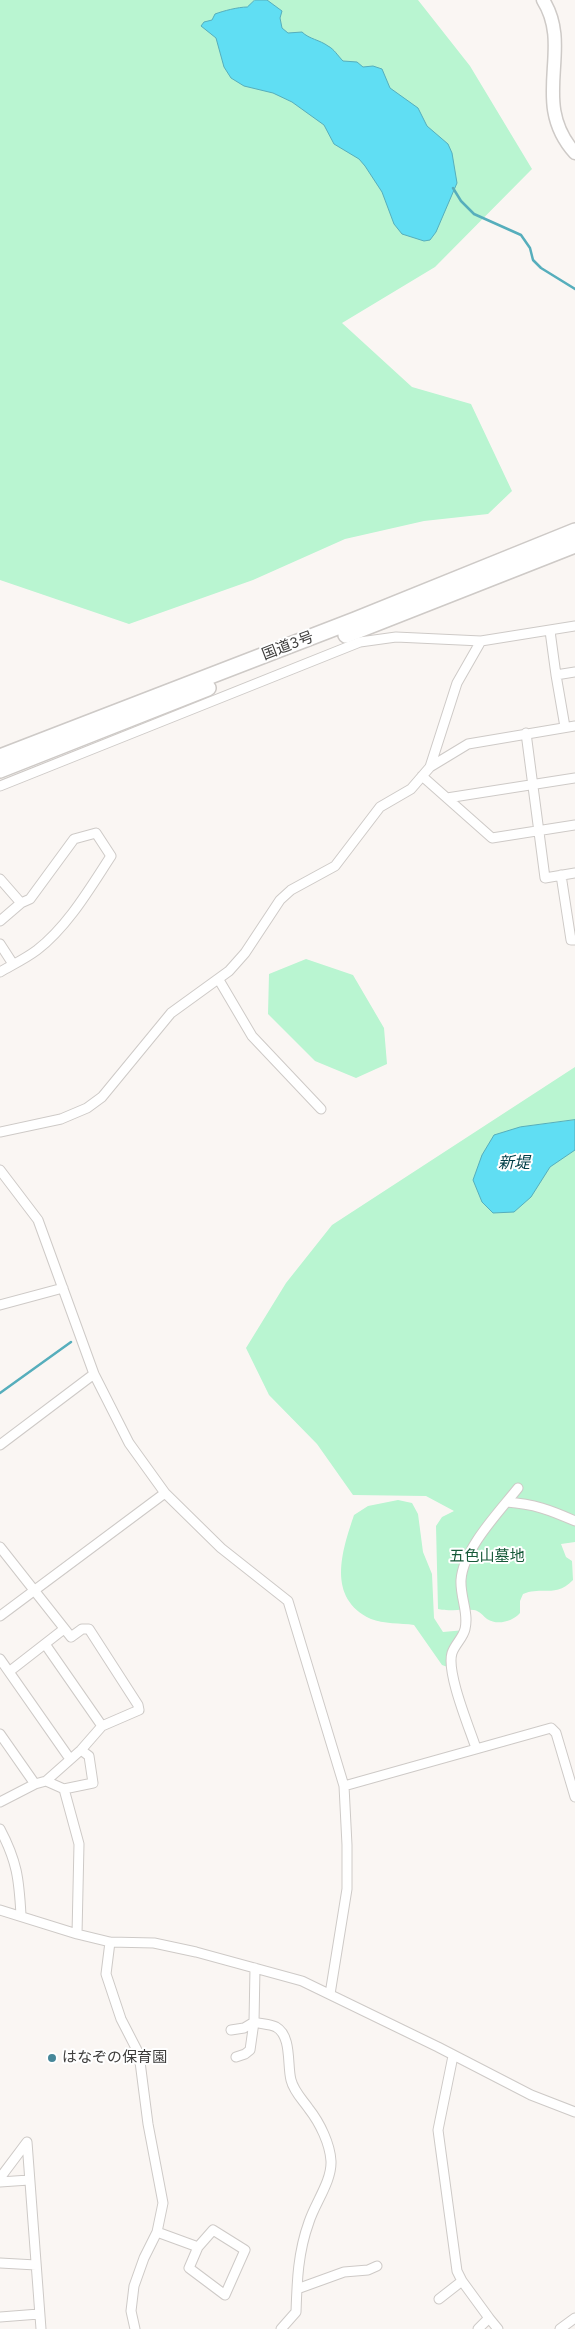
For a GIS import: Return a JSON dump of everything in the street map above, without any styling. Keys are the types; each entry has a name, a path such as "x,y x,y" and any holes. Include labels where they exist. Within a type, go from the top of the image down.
{"highway":[{"name":"国道3号","path":"0,756 356,620 575,531"},
{"name":"国道3号","path":"0,770 575,545"}],"street":[{"path":"543,0 552,21 554,54 552,96 554,114 560,134 575,154"},
{"path":"0,786 360,642 396,637 481,641 575,626"},
{"path":"550,631 565,727"},
{"path":"430,767 457,683 481,641"},
{"path":"556,674 575,672"},
{"path":"0,1132 61,1119 87,1108 102,1097 171,1013 200,991 219,980 245,953 280,900 291,890 335,866 380,807 411,789 430,767 468,744 575,726"},
{"path":"526,733 545,878 575,873"},
{"path":"422,776 492,838 575,826"},
{"path":"447,798 532,783 575,778"},
{"path":"0,921 22,903 30,900 74,839 96,833 110,856 65,922 38,949 0,972"},
{"path":"561,875 571,940 575,940"},
{"path":"0,879 22,903"},
{"path":"0,944 13,964"},
{"path":"219,980 252,1036 321,1109"},
{"path":"0,1170 38,1220 94,1374 129,1443 164,1493 221,1548 288,1601 344,1786 347,1888 330,1994"},
{"path":"0,1305 63,1288"},
{"path":"0,1445 94,1374"},
{"path":"476,1748 455,1683 452,1654 465,1630 466,1614 461,1583 462,1569 468,1556 518,1488"},
{"path":"0,1616 164,1493"},
{"path":"506,1502 527,1503 546,1508 575,1522"},
{"path":"0,1547 71,1637 82,1629 89,1629 138,1705 139,1710 102,1726 81,1750 46,1781 35,1784 0,1802"},
{"path":"10,1671 64,1629"},
{"path":"45,1644 102,1726"},
{"path":"0,1658 70,1759"},
{"path":"344,1786 551,1728 556,1733 575,1797"},
{"path":"0,1734 35,1784"},
{"path":"46,1781 64,1789 93,1783 90,1756 81,1750"},
{"path":"64,1789 79,1844 77,1934"},
{"path":"0,1829 12,1853 18,1873 21,1915"},
{"path":"0,1910 77,1934 110,1942 154,1943 196,1952 302,1981 531,2095 575,2112"},
{"path":"110,1942 106,1974 113,1999 139,2054 143,2072 148,2124 163,2203 162,2218 134,2286 131,2311 135,2329"},
{"path":"236,2057 250,2050 254,2022 255,1968"},
{"path":"231,2030 244,2028 254,2022 275,2026 285,2038 291,2082 296,2093 318,2121 330,2157 328,2175 308,2222 301,2249 296,2312 281,2329"},
{"path":"453,2056 438,2130 457,2271 462,2281 498,2329"},
{"path":"0,2180 27,2142 41,2329"},
{"path":"0,2180 29,2180"},
{"path":"213,2230 245,2250 225,2295 189,2268 198,2247 213,2230"},
{"path":"157,2232 198,2247"},
{"path":"0,2263 36,2266"},
{"path":"297,2289 344,2272 368,2270 377,2266"},
{"path":"439,2299 462,2281"},
{"path":"0,2317 40,2314"},
{"path":"478,2329 489,2318"},
{"path":"560,2329 575,2318"}],"green space":[{"path":"0,0 418,0 470,66 532,169 435,267 342,323 412,387 471,404 512,491 488,514 424,521 345,539 253,580 129,624 0,580"},
{"path":"306,959 353,975 384,1028 387,1064 356,1078 315,1061 268,1014 269,974"},
{"name":"五色山墓地","path":"575,1067 575,1542 561,1544 566,1557 572,1561 573,1580 561,1589 523,1594 520,1601 520,1613 509,1620 496,1622 487,1619 480,1612 474,1610 438,1609 436,1526 442,1517 454,1511 426,1496 353,1495 317,1444 269,1395 246,1348 286,1283 332,1225"},
{"path":"398,1500 412,1503 418,1514 423,1552 432,1574 434,1618 443,1632 465,1630 452,1653 453,1669 442,1665 414,1625 386,1623 371,1619 357,1610 348,1599 343,1586 341,1573 342,1558 354,1515 368,1506"}],"water":[{"path":"255,0 267,0 282,11 280,18 282,28 288,33 302,32 322,42 330,47 343,61 357,62 363,67 373,66 382,69 390,88 418,108 427,126 448,144 452,153 457,183 436,232 430,240 424,241 402,234 394,224 382,192 365,166 359,159 334,144 324,125 292,102 273,93 244,86 231,78 224,67 216,38 201,26 204,22 212,20 215,14 247,7"},
{"name":"新堤","path":"575,1120 575,1150 550,1167 531,1197 514,1212 493,1213 482,1202 473,1180 482,1155 494,1135 520,1127"}],"waterway":[{"path":"453,188 461,201 474,214 521,235 530,248 533,260 541,268 575,289"},
{"path":"0,1393 71,1342"}],"place":[{"name":"はなぞの保育園","path":"52,2058"}]}
